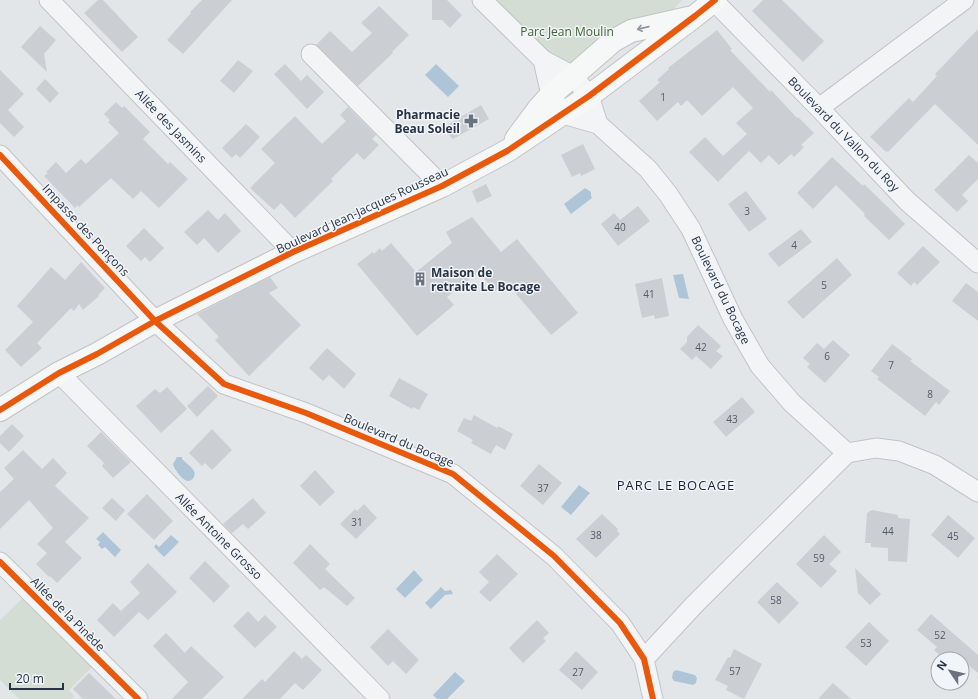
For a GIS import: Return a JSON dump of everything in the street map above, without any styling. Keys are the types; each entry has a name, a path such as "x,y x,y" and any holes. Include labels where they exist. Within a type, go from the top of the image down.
{"street":[{"name":"Allée des Jasmins","path":"49,0 293,252"},
{"path":"482,0 543,60 573,76 589,96"},
{"name":"Boulevard Jean-Jacques Rousseau","path":"0,410 59,373 97,354 155,321 293,252 442,186 507,151 589,96 714,0"},
{"name":"Boulevard du Vallon du Roy","path":"714,0 907,201 978,263"},
{"path":"819,108 964,0"},
{"name":"Boulevard Jean-Jacques Rousseau","path":"507,151 539,108 551,95 613,41 631,31 695,16"},
{"path":"311,54 442,186"},
{"path":"543,60 551,95 563,114"},
{"name":"Boulevard du Bocage","path":"589,96 598,124"},
{"name":"Boulevard du Bocage","path":"563,114 598,124 648,170 668,194 691,229 734,319 760,366 792,403 847,453"},
{"name":"Impasse des Ponçons","path":"0,155 155,321"},
{"name":"Boulevard du Bocage","path":"155,321 224,384 306,413 453,474 554,556 620,623 644,659 653,699"},
{"name":"Allée Antoine Grosso","path":"59,373 380,699"},
{"path":"644,659 694,605 847,453 876,448 899,450 935,465 978,492"},
{"name":"Allée de la Pinède","path":"0,562 138,699"}],"green space":[{"name":"Parc Jean Moulin","path":"492,0 682,0 673,10 645,18 572,63 565,65 549,57"},
{"path":"24,597 93,666 69,690 74,696 72,699 19,699 0,680 0,620"}],"water":[{"path":"436,64 459,86 448,97 425,75"},
{"path":"585,188 591,192 592,198 571,214 564,204"},
{"path":"683,274 689,299 679,298 673,275"},
{"path":"177,457 182,457 182,459 190,466 195,473 194,478 188,481 179,474 173,464"},
{"path":"579,485 590,493 571,515 561,507"},
{"path":"103,532 121,550 115,557 105,547 102,549 98,545 100,542 96,539"},
{"path":"171,535 179,542 164,557 154,547 156,544 159,547"},
{"path":"414,570 423,580 405,598 396,589"},
{"path":"441,587 445,591 451,590 453,594 445,595 431,609 425,603"},
{"path":"676,670 695,675 697,678 696,683 693,685 674,681 672,678 673,672"},
{"path":"455,672 465,681 447,699 437,699 433,695"}],"building":[{"path":"98,0 103,0 138,37 122,52 84,13"},
{"path":"202,0 232,0 183,54 167,40"},
{"path":"432,0 447,0 462,15 450,28 442,20 432,20"},
{"path":"763,0 782,0 824,41 803,62 752,11"},
{"path":"379,6 409,35 392,52 393,53 358,86 316,45 330,31 352,52 372,33 361,23"},
{"path":"40,26 56,40 44,54 47,72 21,47"},
{"path":"978,29 978,145 935,104 888,152 886,152 870,137 909,98 913,102 937,76 935,74"},
{"path":"717,30 732,49 730,50 770,92 771,90 797,118 798,117 814,133 801,145 804,147 794,157 791,154 779,165 769,155 761,163 749,151 718,182 689,152 705,137 723,156 747,134 736,123 753,108 733,87 702,116 687,100 681,106 678,102 657,121 639,101 660,82 657,80 669,69 668,68"},
{"path":"238,60 253,71 234,93 220,81"},
{"path":"285,64 301,81 307,75 324,92 307,109 274,74"},
{"path":"0,70 24,94 8,110 24,127 14,137 0,123"},
{"path":"45,79 59,93 50,103 36,89"},
{"path":"116,102 122,108 124,106 150,132 143,139 168,164 170,162 188,179 159,208 141,191 133,199 111,178 79,207 77,205 75,208 44,176 56,162 66,173 81,159 86,164 119,133 108,122 110,120 104,114"},
{"path":"481,105 489,119 453,139 442,128"},
{"path":"348,107 376,135 372,139 379,145 364,160 357,153 331,179 333,181 295,218 281,203 274,210 250,188 275,163 261,149 295,116 322,144 346,121 340,115"},
{"path":"246,124 260,137 240,158 236,154 232,158 222,148"},
{"path":"583,144 595,169 581,176 580,173 572,177 561,155"},
{"path":"969,155 978,163 978,179 962,195 968,201 957,212 934,190"},
{"path":"832,157 863,186 864,184 905,224 889,240 864,216 865,214 836,185 813,209 797,193"},
{"path":"486,184 492,196 477,203 472,191"},
{"path":"746,191 767,219 749,232 728,204"},
{"path":"638,206 650,221 618,246 601,224 614,213 620,220"},
{"path":"208,210 218,220 225,213 241,231 218,253 204,238 197,245 184,232"},
{"name":"Maison de retraite Le Bocage","path":"472,217 501,252 517,239 578,313 551,335 506,282 495,291 478,272 447,297 454,305 417,336 357,264 373,252 374,254 380,248 382,251 391,243 416,272 452,243 446,232"},
{"path":"144,228 164,248 150,262 145,257 141,261 126,246"},
{"path":"801,229 812,242 779,267 768,254"},
{"path":"923,246 940,262 917,285 914,282 911,286 897,273"},
{"path":"837,258 852,275 803,319 787,302"},
{"path":"81,262 105,288 98,295 99,296 83,310 79,304 74,311 71,308 37,343 42,348 21,367 5,350 33,322 17,306 51,267 65,280"},
{"path":"270,277 278,288 269,293 301,325 249,376 215,340 219,337 197,314"},
{"path":"662,278 669,316 655,319 654,315 642,318 635,284"},
{"path":"966,283 978,292 978,321 952,301"},
{"path":"698,325 721,346 716,351 723,356 711,369 696,356 692,360 680,349 687,342 687,337"},
{"path":"833,340 850,355 825,383 807,367 810,364 803,358 817,343 824,349"},
{"path":"892,344 912,359 910,361 950,391 939,405 936,402 925,416 877,379 879,377 871,371"},
{"path":"327,348 356,374 344,389 329,375 323,381 309,368"},
{"path":"399,378 428,394 419,410 413,407 412,409 389,396"},
{"path":"208,386 218,396 197,417 187,406"},
{"path":"167,387 187,409 161,433 136,406 155,389 160,393"},
{"path":"742,397 755,412 726,437 713,422"},
{"path":"474,415 497,428 498,426 513,434 505,450 496,445 491,454 471,443 473,440 457,431 464,418 471,421"},
{"path":"12,424 24,436 9,452 0,443 0,436"},
{"path":"212,429 232,450 212,470 205,463 202,466 189,453"},
{"path":"101,432 131,462 113,478 102,466 104,463 87,446"},
{"path":"23,450 42,469 53,458 67,473 55,486 89,518 65,542 82,558 57,583 36,564 47,553 37,544 53,528 29,500 0,529 0,492 14,479 4,468"},
{"path":"539,464 562,483 543,505 520,486"},
{"path":"315,470 335,492 320,506 300,486"},
{"path":"147,494 173,521 154,540 127,514"},
{"path":"112,498 125,510 116,521 102,508"},
{"path":"253,498 266,513 248,529 243,524 232,533 223,524"},
{"path":"364,504 377,518 356,539 340,524 355,509 357,511"},
{"path":"872,510 898,515 898,518 910,519 907,562 888,561 888,548 871,547 871,543 865,543 867,513"},
{"path":"602,514 618,529 617,531 620,534 596,558 576,539"},
{"path":"948,515 975,538 958,558 931,535"},
{"path":"824,535 841,552 829,564 837,571 821,588 796,564"},
{"path":"310,544 330,564 325,569 355,598 347,606 324,587 320,590 293,563"},
{"path":"497,554 518,574 490,602 479,592 489,582 479,572"},
{"path":"205,561 230,586 214,603 189,578"},
{"path":"148,563 177,592 148,620 139,612 114,637 97,620 113,603 121,611 140,593 130,582"},
{"path":"855,568 881,594 870,605 858,593"},
{"path":"777,582 799,603 779,624 757,602"},
{"path":"248,611 258,622 265,615 277,627 255,648 233,626"},
{"path":"931,614 978,655 978,673 970,666 970,651 935,651 934,650 937,647 917,630"},
{"path":"537,620 549,633 543,638 546,641 523,663 509,648"},
{"path":"869,622 889,641 866,666 845,647"},
{"path":"388,629 419,660 406,674 393,661 388,666 370,647"},
{"path":"166,633 185,653 191,646 224,677 202,699 172,699 188,682 153,646"},
{"path":"734,649 762,664 744,699 726,690 728,686 715,680 728,657 730,658"},
{"path":"294,651 302,659 306,655 322,670 303,690 295,683 280,699 242,699 262,679 265,682"},
{"path":"576,651 598,672 582,690 559,670"},
{"path":"89,673 116,699 83,699 73,689"},
{"path":"833,683 851,699 818,699"}],"cycle path":[{"path":"0,410 59,373 97,354 155,321 293,252 442,186 507,151 589,96 715,0"},
{"path":"0,155 155,321 224,384 306,413 453,474 554,556 620,623 644,659 653,699"},
{"path":"0,562 138,699"}],"place":[{"name":"Pharmacie Beau Soleil","path":"471,121"},
{"name":"Maison de retraite Le Bocage","path":"420,279"}],"district":[{"name":"PARC LE BOCAGE","path":"676,485"}]}
